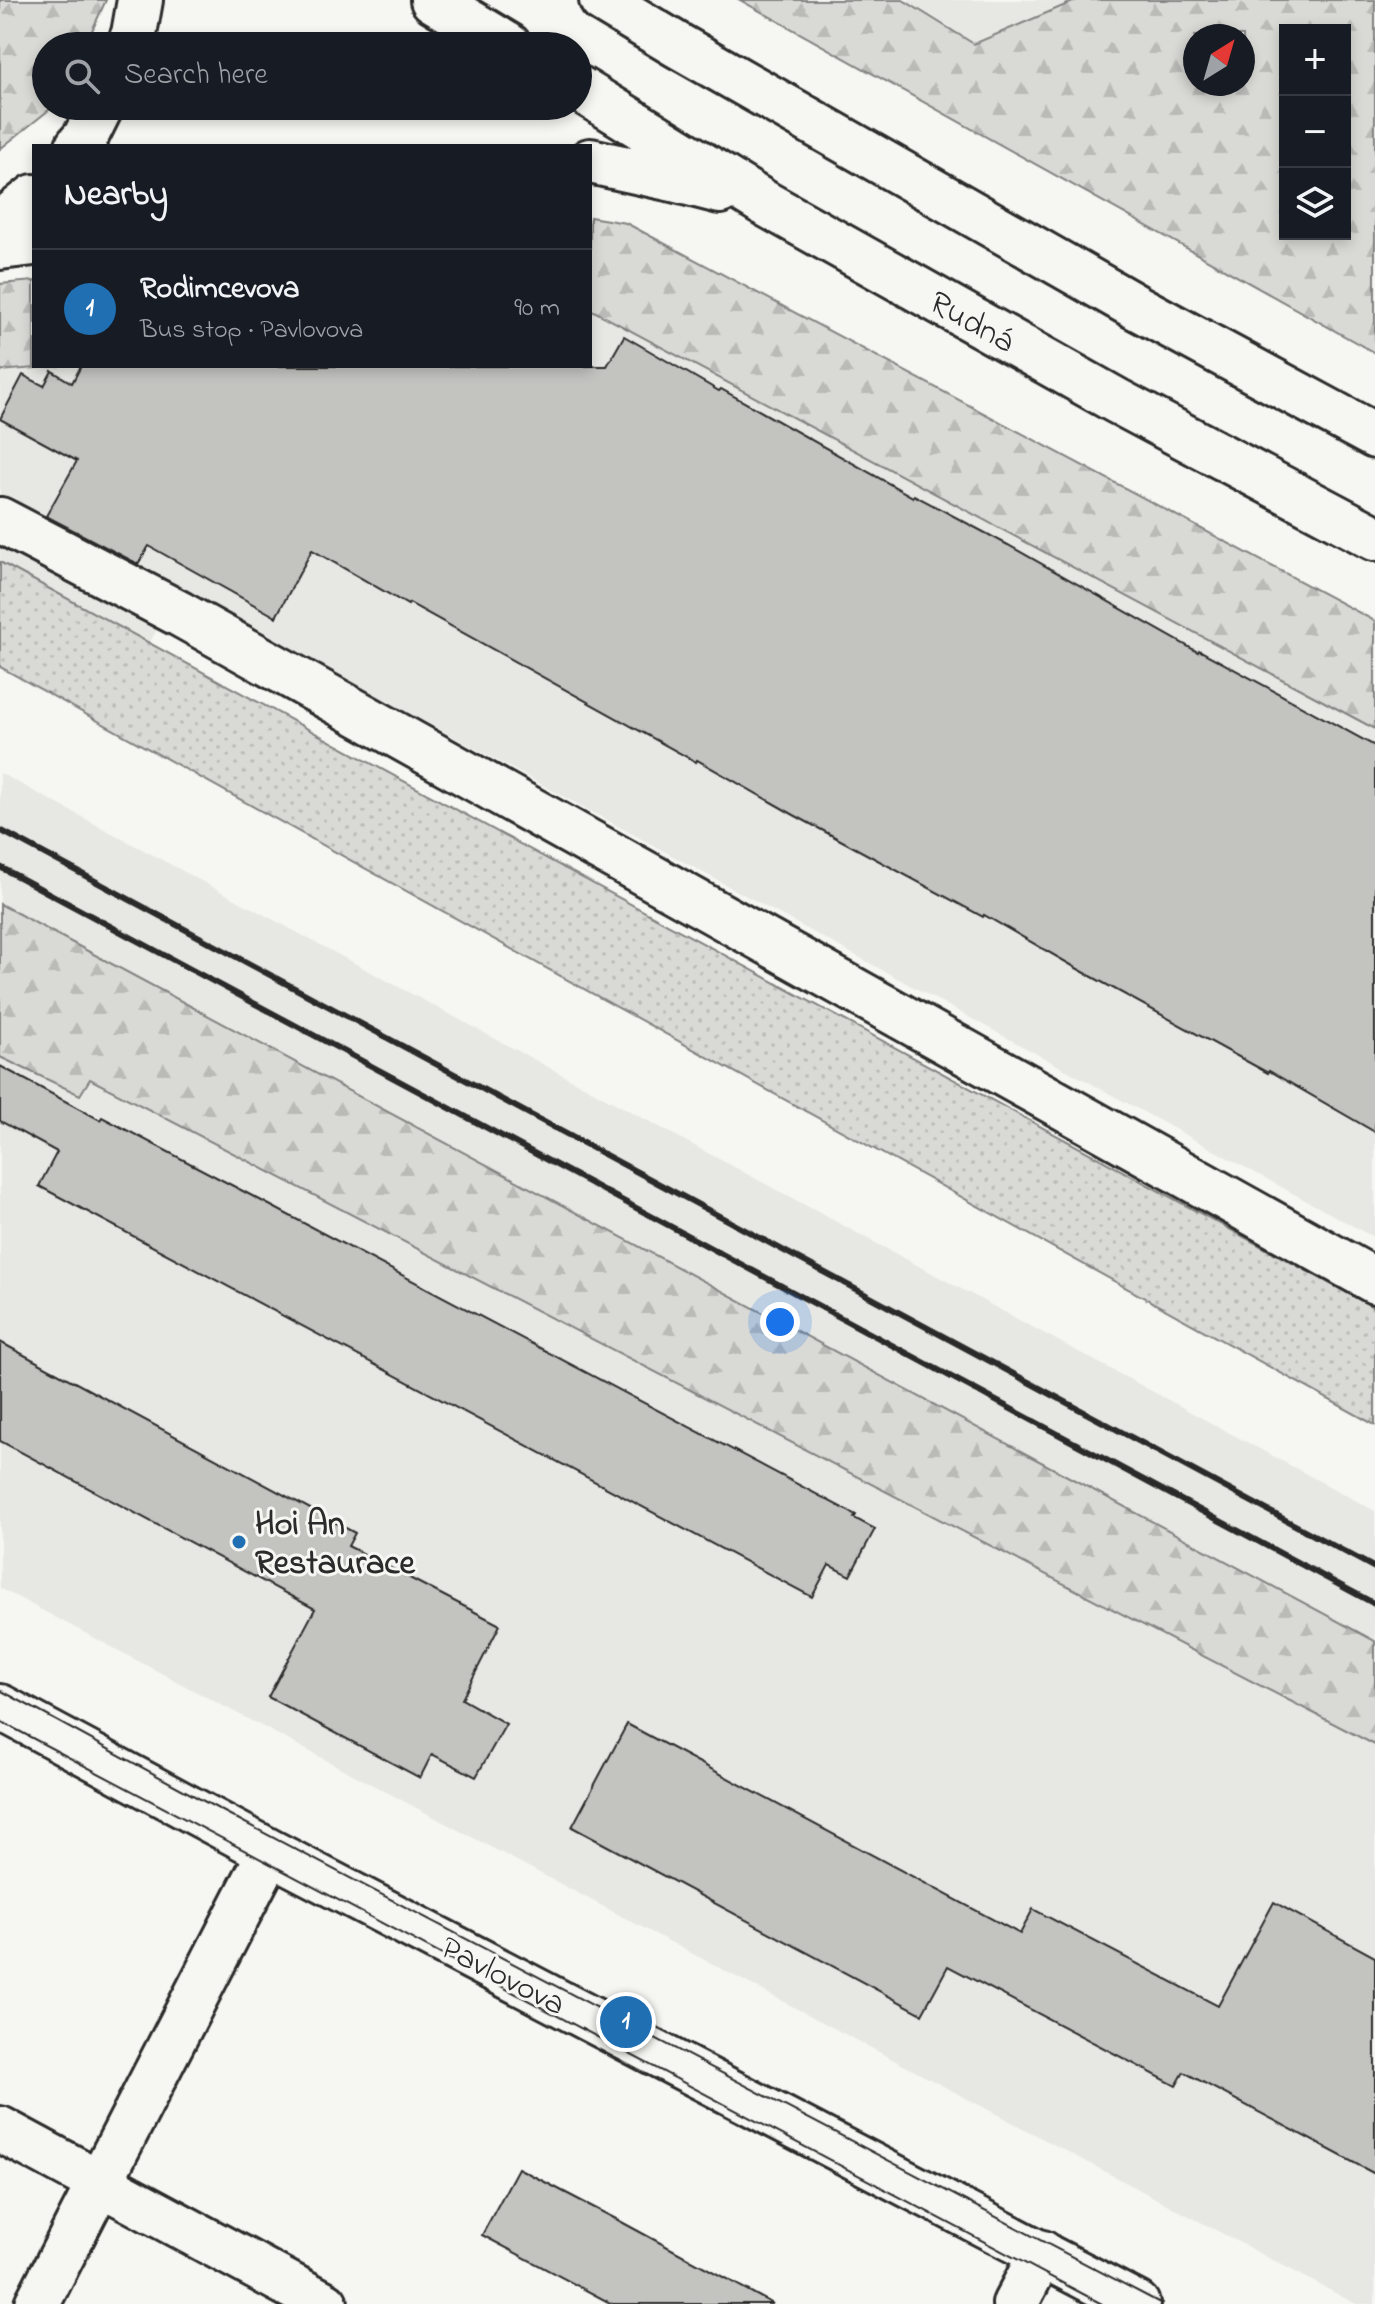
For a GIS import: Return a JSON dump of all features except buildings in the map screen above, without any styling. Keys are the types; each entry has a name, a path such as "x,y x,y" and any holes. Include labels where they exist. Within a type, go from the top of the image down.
{"main road":[{"path":"134,32 140,0"},
{"path":"433,0 486,32"},
{"path":"602,0 1136,307 1375,436"},
{"name":"Rudná","path":"592,97 766,204 1117,401 1375,538"},
{"path":"80,144 94,120"},
{"path":"592,161 766,204"},
{"path":"0,224 32,199"},
{"path":"0,247 32,243"},
{"path":"0,520 206,629 1375,1281"},
{"name":"Pavlovova","path":"0,1707 270,1852 1137,2304"},
{"path":"37,2304 270,1852"},
{"path":"0,2129 325,2304"},
{"path":"1015,2304 1042,2253"}],"shaded area":[{"path":"903,0 1077,0 974,44"},
{"path":"592,310 1375,729 1375,1238 180,588 149,644 0,562 0,371 36,368 592,368"},
{"path":"0,773 1375,1511 1375,1653 0,914"},
{"path":"0,1057 80,1095 90,1078 1375,1745 1375,2304 1356,2304 0,1588"}],"green space":[{"path":"0,0 106,0 91,32 32,32 32,120 36,120 0,149"},
{"path":"740,0 903,0 974,44 1077,0 1375,0 1375,353"},
{"path":"592,217 626,223 1375,621 1375,729 592,310"},
{"path":"32,281 32,368 36,368 0,371 0,284"},
{"path":"0,562 1375,1308 1375,1425 0,667"},
{"path":"0,904 1375,1641 1375,1745 90,1079 80,1095 0,1057"}],"tram line":[{"path":"0,1690 211,1805 1162,2304"},
{"path":"0,1721 1102,2304"}],"railway":[{"path":"0,830 1375,1568"},
{"path":"0,867 1375,1604"}],"place":[{"name":"Hoi An Restaurace","path":"239,1542"},
{"name":"Rodimcevova","path":"626,2022"}]}
